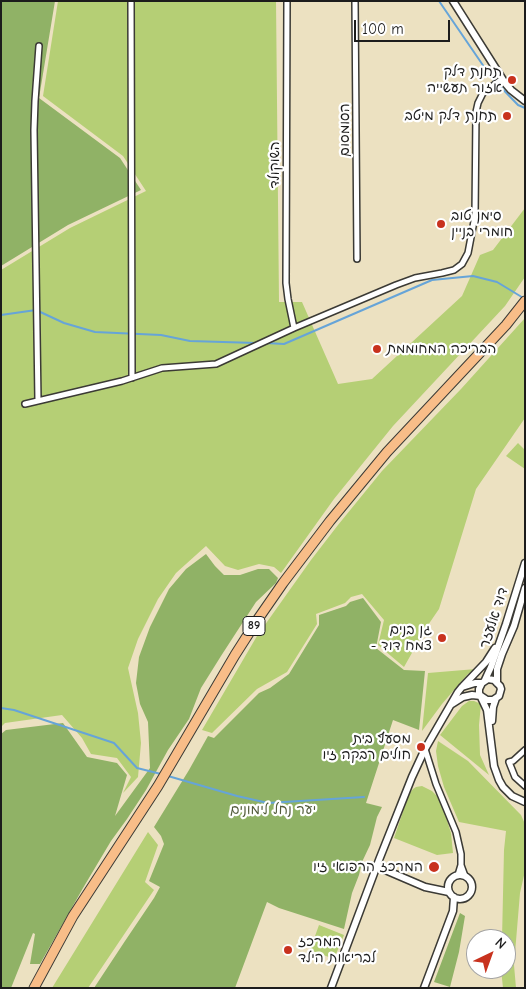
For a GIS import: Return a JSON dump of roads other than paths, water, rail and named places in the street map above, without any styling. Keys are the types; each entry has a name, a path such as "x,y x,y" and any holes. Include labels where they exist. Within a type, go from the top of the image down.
{"highway":[{"name":"89","path":"34,988 73,916 158,786 235,655 278,590 320,534 387,452 525,302"}],"street":[{"path":"131,1 132,378"},
{"name":"השוקולד","path":"287,1 286,283 294,328"},
{"name":"הסומסום","path":"355,1 357,259"},
{"path":"453,1 502,79 511,90 525,101"},
{"path":"38,401 34,101 39,46"},
{"path":"25,404 132,378 162,368 216,364 294,328 400,283 454,270 462,264 468,253 473,232 475,216 476,112 478,103 483,93 502,79"},
{"name":"דוד אלעזר","path":"483,682 491,668 525,563"},
{"name":"דוד אלעזר","path":"498,683 497,669 514,626 525,588"},
{"path":"331,988 377,863 425,749 458,692 486,662 498,643 506,624"},
{"path":"462,687 491,679 498,683 500,689 499,696 496,698 493,707 490,742"},
{"path":"483,682 479,693 487,710 494,766 503,787 512,796 525,802"},
{"path":"449,706 463,697 481,696 489,701 496,698"},
{"path":"425,749 436,784 456,832 461,854 462,876"},
{"path":"525,750 513,761 509,762 516,777 525,786"},
{"path":"377,863 425,887 449,892 454,897 462,898"},
{"path":"424,988 453,911 462,898 471,890 470,882 462,876 452,877 448,882 434,888"},
{"path":"448,882 449,892"},
{"path":"453,911 454,897"}],"waterway":[{"path":"439,1 491,77 518,105 525,108"},
{"path":"266,343 284,344 432,280 473,276 497,282 525,299"},
{"path":"1,315 36,310 64,323 95,332 161,335 190,341 256,343"},
{"path":"1,708 14,710 114,743 137,768 161,774"},
{"path":"168,776 268,803 364,797"}],"place":[{"name":"תחנת דלק אזור תעשייה","path":"512,80"},
{"name":"תחנת דלק מיטב","path":"507,116"},
{"name":"סימן טוב חומרי בניין","path":"441,224"},
{"name":"הבריכה המחוממת","path":"377,349"},
{"name":"גן בנים - צמח דוד","path":"442,638"},
{"name":"מסעף בית חולים רבקה זיו","path":"421,747"},
{"name":"המרכז הרפואי זיו","path":"434,867"},
{"name":"המרכז לבריאות הילד","path":"288,950"}],"park label":[{"name":"יער נחל לימונים","path":"273,810"}]}
